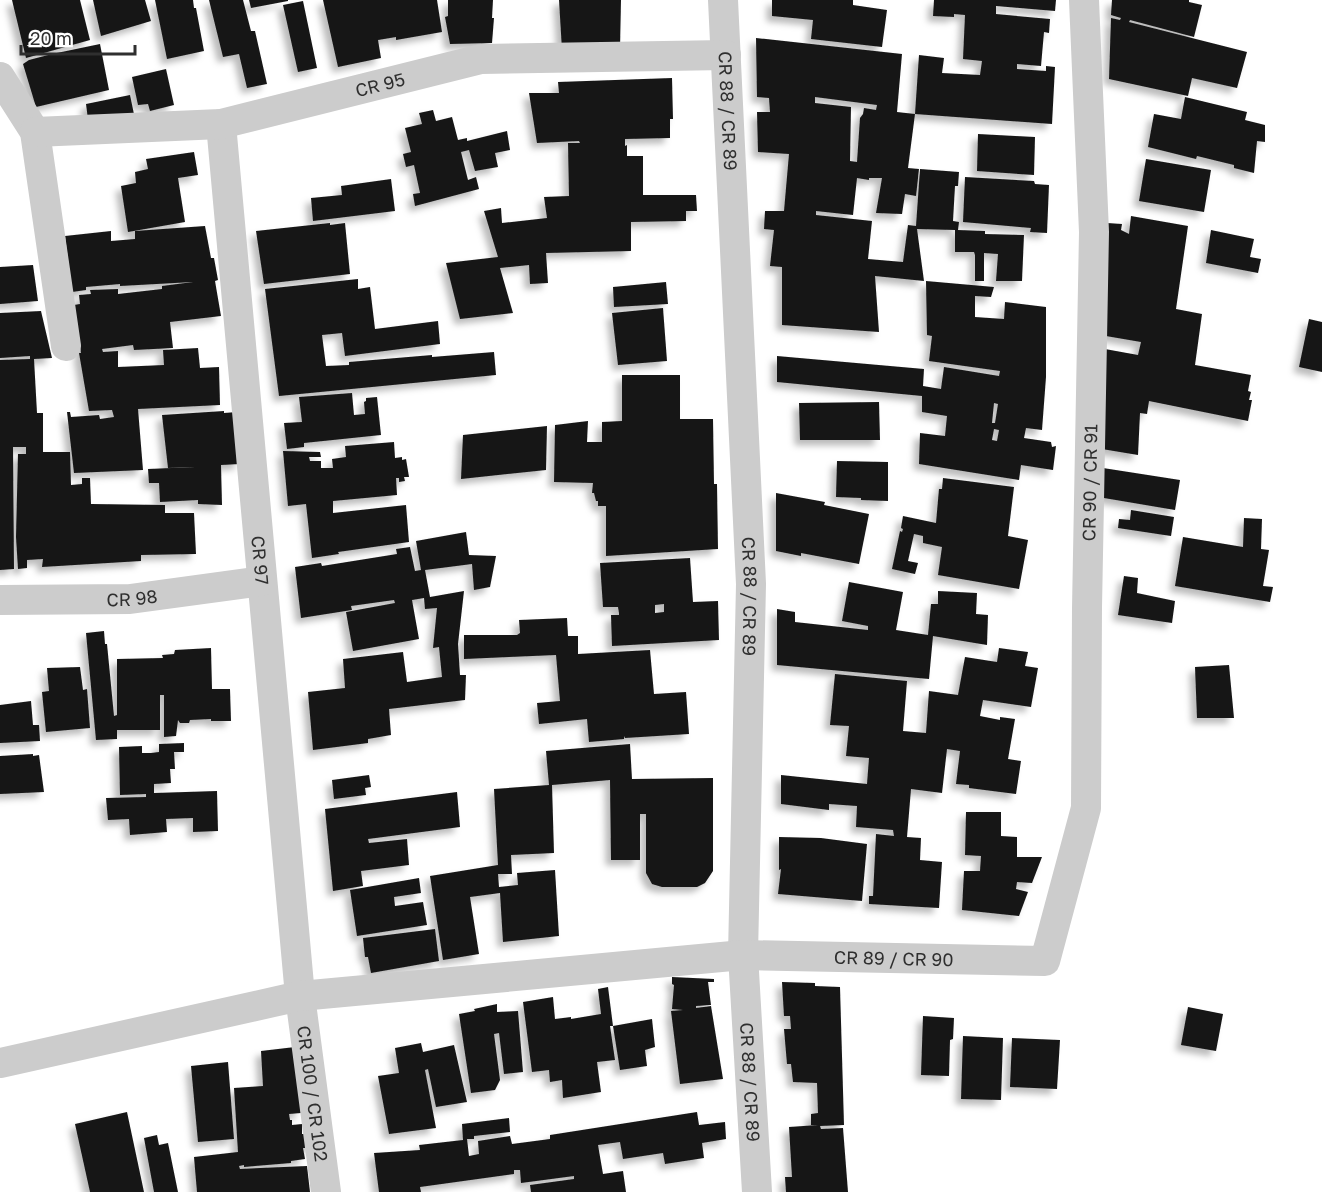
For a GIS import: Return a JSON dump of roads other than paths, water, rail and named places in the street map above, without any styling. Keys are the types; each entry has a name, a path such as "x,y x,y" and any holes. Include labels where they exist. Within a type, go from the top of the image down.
{"street":[{"name":"CR 88 / CR 89","path":"723,0 751,584 743,955 757,1192"},
{"name":"CR 90 / CR 91","path":"1045,961 1086,808 1087,596 1094,232 1084,0"},
{"name":"CR 95","path":"35,132 221,124 481,59 726,55"},
{"path":"0,77 35,132 66,346"},
{"name":"CR 97","path":"221,124 300,996"},
{"name":"CR 98","path":"0,600 130,599 262,581"},
{"name":"CR 89 / CR 90","path":"0,1063 300,996 743,955 1045,961"},
{"name":"CR 100 / CR 102","path":"300,996 326,1192"}]}
